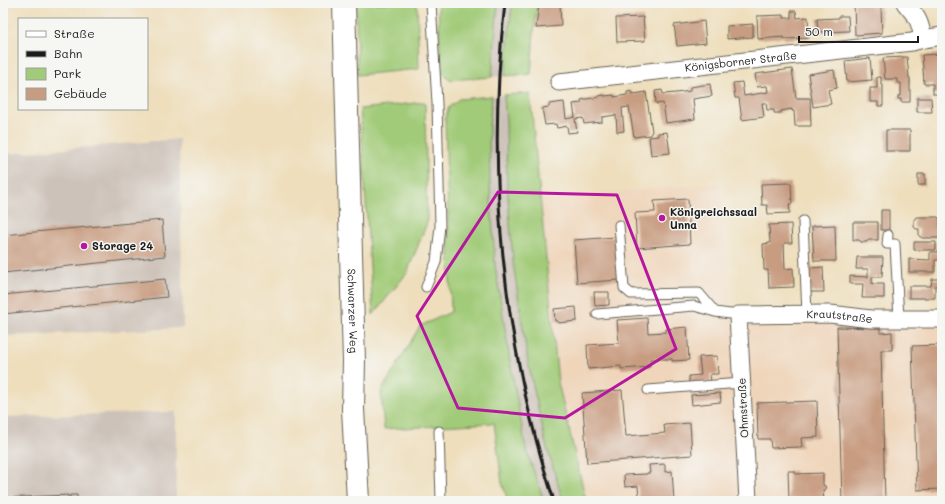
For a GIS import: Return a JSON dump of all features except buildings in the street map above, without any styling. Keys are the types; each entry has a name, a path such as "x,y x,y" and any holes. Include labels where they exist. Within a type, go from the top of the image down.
{"street":[{"name":"Schwarzer Weg","path":"344,3 354,361 353,409 358,501"},
{"path":"905,3 917,17 921,27 922,39"},
{"name":"Königsborner Straße","path":"559,82 912,42 942,36"},
{"name":"Krautstraße","path":"738,316 830,314 871,319 942,319"},
{"name":"Ohmstraße","path":"738,316 748,501"}],"lane":[{"path":"426,287 436,262 440,226 437,103 431,3"},
{"path":"803,221 807,314"},
{"path":"619,225 624,288 631,294 699,293 715,312"},
{"path":"888,235 887,244 895,244 898,319"},
{"path":"596,314 694,306 738,316"},
{"path":"648,390 742,383"},
{"path":"439,431 441,501"}],"highlighted area":[{"path":"498,192 617,195 676,349 565,418 458,408 417,316"}],"shaded area":[{"path":"498,3 512,3 505,76 492,77"},
{"path":"504,95 507,185 513,262 528,362 545,441 563,501 544,501 526,449 495,265 490,185 489,127 492,96"},
{"path":"179,139 183,328 3,336 3,154"},
{"path":"719,183 733,322 942,324 942,501 586,501 558,382 540,199"},
{"path":"176,412 176,501 3,501 3,417"}],"green space":[{"path":"356,3 417,3 419,69 357,75"},
{"path":"438,3 498,3 492,77 449,80 441,71"},
{"path":"512,3 538,3 531,74 505,76"},
{"path":"530,93 558,382 586,501 563,501 545,441 528,362 513,262 507,185 504,95"},
{"path":"492,96 489,127 490,185 495,265 526,449 544,501 508,501 502,483 494,423 384,429 381,392 420,326 451,312 445,118 449,107 459,99"},
{"path":"425,102 427,223 407,273 373,315 360,109"}],"railway":[{"path":"505,3 497,129 498,192 503,255 511,317 522,379 536,440 554,501"}],"place":[{"name":"Königreichssaal Unna","path":"662,218"},
{"name":"Storage 24","path":"84,246"}]}
